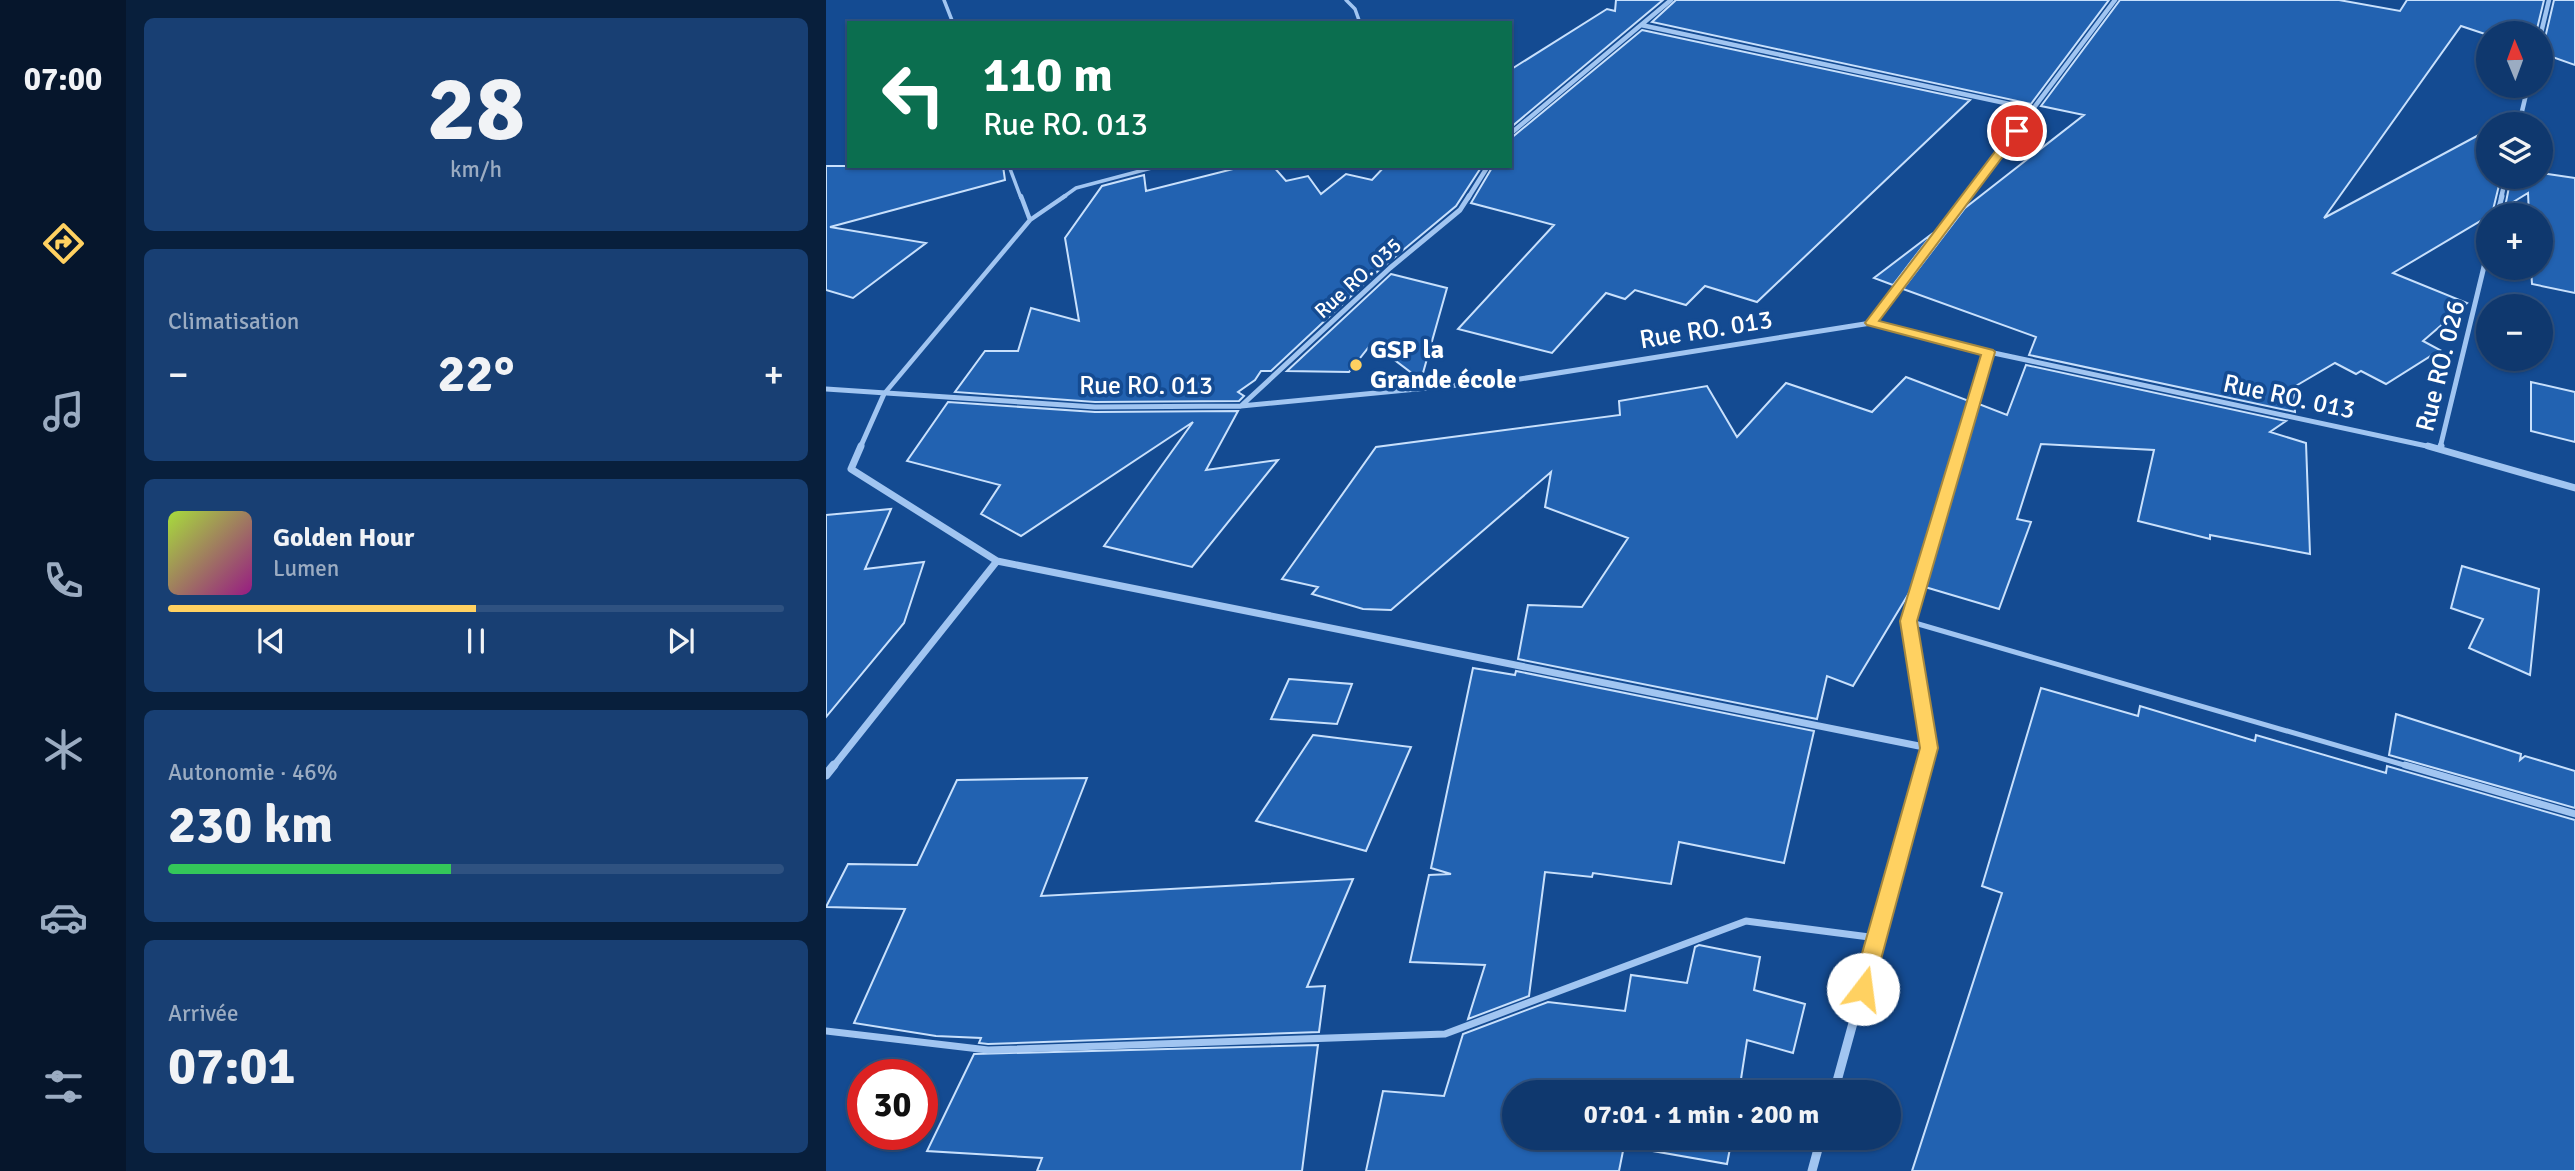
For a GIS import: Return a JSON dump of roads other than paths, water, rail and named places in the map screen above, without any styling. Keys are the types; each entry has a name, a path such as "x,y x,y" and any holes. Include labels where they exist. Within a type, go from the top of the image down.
{"street":[{"path":"1512,132 1671,0"},
{"path":"1871,323 2116,0"},
{"path":"2544,21 2549,0"},
{"path":"1641,25 2033,109"},
{"name":"Rue RO. 035","path":"1241,406 1390,268 1460,210 1487,168"},
{"name":"Rue RO. 026","path":"2440,449 2481,280"},
{"name":"Rue RO. 013","path":"826,389 1095,407 1241,406 1520,379 1871,323 1989,352 2440,449 2575,488"},
{"path":"1837,1080 1929,748 1908,621 1989,352"},
{"path":"884,394 851,469 997,561 1929,748"},
{"path":"826,775 997,561"},
{"path":"1812,1171 1818,1150"}],"lane":[{"path":"944,0 952,21"},
{"path":"1346,0 1355,9 1359,21"},
{"path":"1010,168 1030,220"},
{"path":"884,394 1030,220 1076,188 1151,168"},
{"path":"1908,621 2575,814"},
{"path":"826,1031 988,1050 1446,1034 1746,921 1877,938"}],"place":[{"name":"GSP la Grande école","path":"1356,365"}]}
